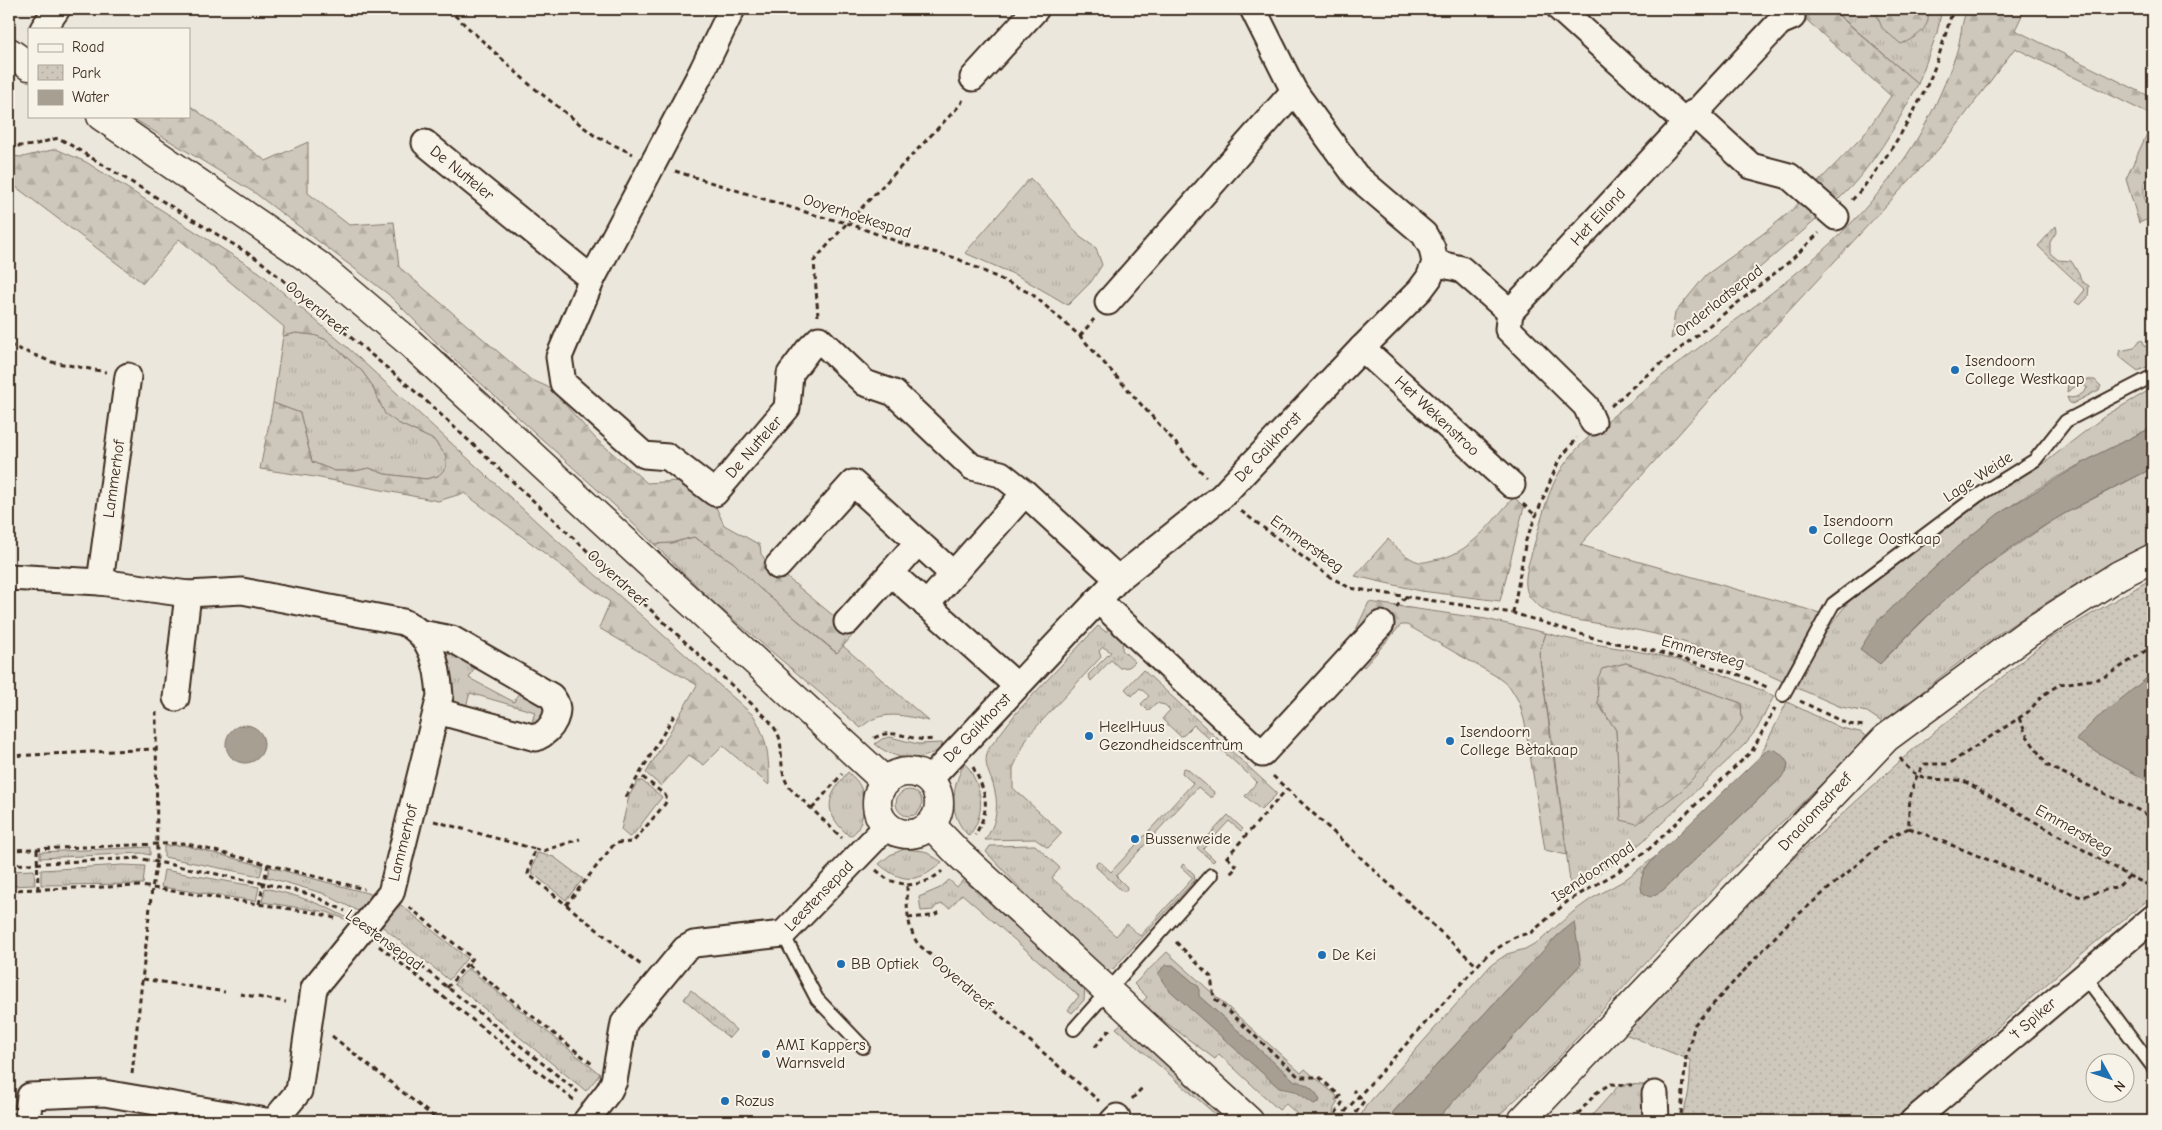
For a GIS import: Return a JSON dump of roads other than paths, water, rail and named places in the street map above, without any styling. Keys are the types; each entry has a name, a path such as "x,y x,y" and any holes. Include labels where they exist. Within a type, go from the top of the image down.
{"street":[{"path":"44,28 57,9"},
{"name":"De Nutteler","path":"732,9 702,71 592,279 559,357 563,383 644,455 668,457 715,493 787,408 790,374 819,339 864,383 894,393 972,467 1001,474 1024,493"},
{"path":"973,78 1036,9"},
{"path":"1253,9 1294,91 1356,176 1424,234 1432,248 1435,263 1461,269 1510,312 1508,329 1586,406 1593,422"},
{"path":"1560,9 1689,118 1751,166 1789,176 1836,217"},
{"name":"Het Eiland","path":"1510,312 1780,22 1792,17"},
{"path":"1108,302 1294,91"},
{"name":"Ooyerdreef","path":"105,118 318,265 402,335 655,566 886,782"},
{"name":"De Nutteler","path":"425,143 592,279"},
{"name":"De Gaikhorst","path":"929,780 1118,580 1222,496 1362,348 1420,290 1429,278 1435,263"},
{"name":"Het Wekenstroo","path":"1362,348 1512,485"},
{"name":"Lammerhof","path":"100,582 128,376"},
{"path":"778,566 853,483 953,574"},
{"path":"926,605 1024,493 1118,580"},
{"path":"847,622 918,542"},
{"name":"Draaiomsdreef","path":"1522,1121 1886,738 2028,633 2119,575 2153,558"},
{"path":"891,572 1017,686"},
{"path":"9,577 100,582 188,594 242,591 403,622 413,626 421,633 452,639 551,696 558,707 558,713 548,731 536,738 437,711"},
{"path":"176,698 188,594"},
{"path":"1098,600 1262,754 1381,624"},
{"name":"Lammerhof","path":"274,1121 299,1091 314,988 390,894 440,696 439,681 430,646 421,633"},
{"path":"907,772 915,773 929,780 934,786 940,802 936,818 931,825 918,833 910,834 894,831 879,815 879,794 886,782 899,774 907,772"},
{"path":"931,825 966,860 1249,1121"},
{"name":"Leestensepad","path":"599,1117 614,1081 624,1023 685,949 694,944 783,934 888,826"},
{"name":"'t Spiker","path":"1913,1121 2153,918"},
{"path":"27,1121 19,1096 104,1093 266,1121"},
{"path":"1655,1094 1656,1121"}],"lane":[{"name":"Lage Weide","path":"1783,695 1833,604 1888,560 1977,496 2035,460 2066,421 2153,376"},
{"path":"1074,1029 1211,875"},
{"path":"783,934 817,999 862,1047"},
{"path":"2084,975 2153,1067"}],"water":[{"path":"2153,427 2153,468 2070,510 2010,548 1920,622 1880,664 1860,649 1878,621 1957,547 1998,514 2098,454"},
{"path":"2153,673 2153,784 2076,740 2095,720"},
{"path":"245,725 259,730 264,744 259,758 245,763 231,758 226,744 231,730"},
{"path":"1768,749 1778,752 1785,758 1788,764 1786,773 1662,891 1650,897 1642,892 1642,877 1655,857"},
{"path":"1574,922 1581,964 1435,1121 1393,1121 1393,1112 1557,936"},
{"path":"1165,965 1173,965 1199,987 1199,996 1295,1081 1311,1088 1317,1094 1320,1101 1314,1104 1295,1091 1279,1088 1167,988 1158,974"}],"place":[{"name":"Isendoorn College Westkaap","path":"1955,370"},
{"name":"Isendoorn College Oostkaap","path":"1813,530"},
{"name":"HeelHuus Gezondheidscentrum","path":"1089,736"},
{"name":"Isendoorn College Bètakaap","path":"1450,741"},
{"name":"Bussenweide","path":"1135,839"},
{"name":"De Kei","path":"1322,955"},
{"name":"BB Optiek","path":"841,964"},
{"name":"AMI Kappers Warnsveld","path":"766,1054"},
{"name":"Rozus","path":"725,1101"}]}
